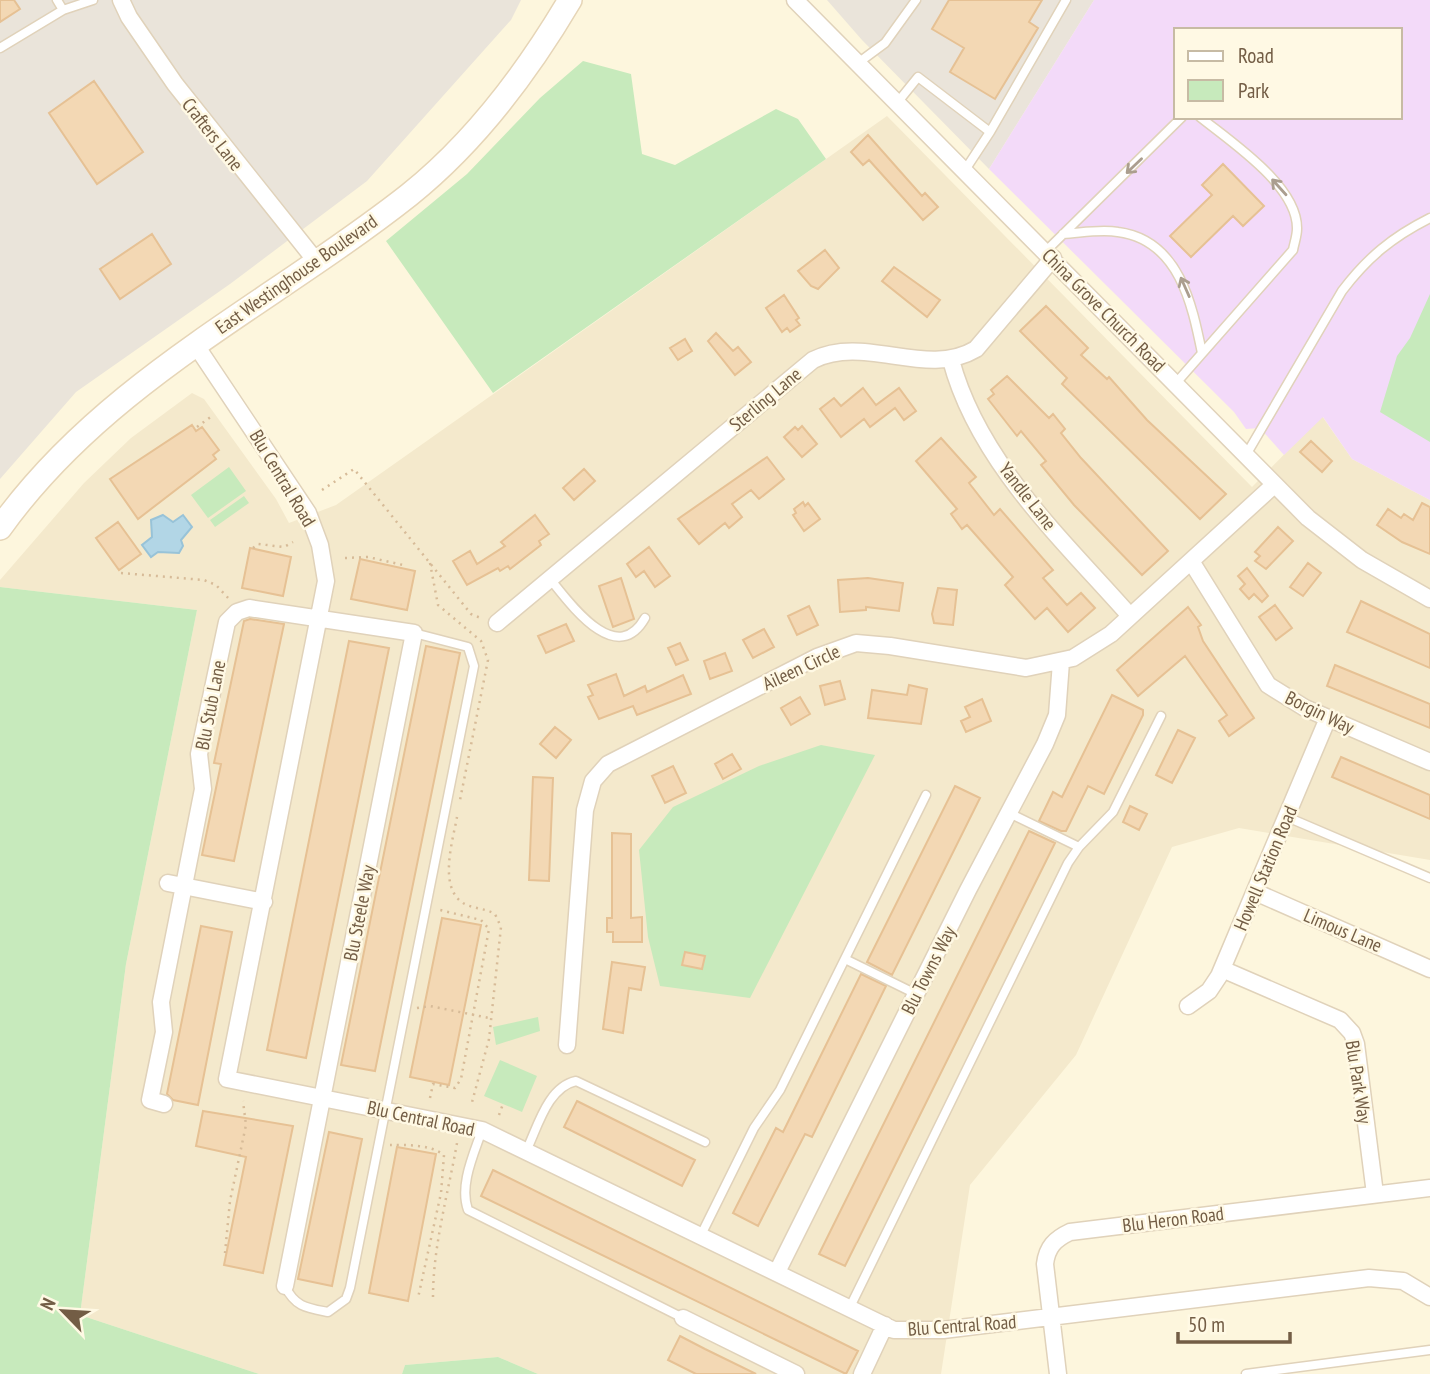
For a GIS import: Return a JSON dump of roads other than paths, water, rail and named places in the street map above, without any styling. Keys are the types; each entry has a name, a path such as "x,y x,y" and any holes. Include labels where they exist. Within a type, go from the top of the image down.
{"main road":[{"name":"East Westinghouse Boulevard","path":"0,528 71,445 195,344 409,194 433,172 521,76 570,0"}],"street":[{"name":"Crafters Lane","path":"121,0 129,17 175,84 316,261"},
{"name":"China Grove Church Road","path":"795,0 1050,254 1274,485 1324,532 1353,553 1430,598"},
{"path":"951,360 976,349 1050,254"},
{"name":"Blu Central Road","path":"195,344 308,513 320,545 326,581 228,1079 482,1130 527,1149 894,1329 943,1330 1369,1278 1403,1281 1428,1289"},
{"name":"Sterling Lane","path":"493,619 550,579 813,360 837,351 854,351 951,360"},
{"name":"Yandle Lane","path":"951,360 967,409 997,457 1031,503 1130,617"},
{"name":"Aileen Circle","path":"567,1045 585,810 593,781 608,764 817,657 856,643 1012,666 1060,662 1093,648 1274,485"},
{"name":"Borgin Way","path":"1191,561 1268,685 1288,699 1430,762"},
{"name":"Blu Stub Lane","path":"164,1104 150,1100 164,1032 161,1002 176,884 203,789 200,754 227,622 237,612 249,608 320,621"},
{"path":"320,621 414,633"},
{"name":"Blu Steele Way","path":"285,1286 414,633"},
{"name":"Blu Towns Way","path":"777,1272 1057,715 1060,662"},
{"name":"Howell Station Road","path":"1188,1006 1209,991 1222,969 1328,718"},
{"path":"176,884 264,902"},
{"name":"Limous Lane","path":"1255,892 1430,969"},
{"name":"Blu Park Way","path":"1222,969 1339,1020 1352,1033 1356,1044 1375,1194"},
{"name":"Blu Heron Road","path":"1058,1374 1045,1260 1051,1245 1070,1232 1430,1188"},
{"path":"683,1318 796,1374"},
{"path":"862,1374 886,1325"}],"lane":[{"path":"57,0 64,10"},
{"path":"0,48 64,10 93,0"},
{"path":"858,63 885,43 916,0"},
{"path":"965,170 1066,0"},
{"path":"897,104 918,77 990,132"},
{"path":"1050,254 1063,234 1180,119"},
{"path":"1176,383 1293,250 1297,228 1283,188 1202,119"},
{"path":"1246,455 1342,291 1360,267 1381,246 1430,219"},
{"path":"1063,234 1119,232 1152,246 1175,269 1185,285 1202,353"},
{"path":"550,579 583,619 602,632 626,635 636,632 645,618"},
{"path":"285,1286 292,1300 302,1308 328,1312 346,1299 474,666 468,647 414,633"},
{"path":"849,1307 1068,863 1079,847 1113,812 1161,716"},
{"path":"701,1235 754,1128 780,1090 926,795"},
{"path":"1009,813 1079,847"},
{"path":"1287,817 1430,878"},
{"path":"845,959 916,994"},
{"path":"527,1149 555,1092 565,1083 576,1081 705,1142"},
{"path":"482,1130 465,1189 464,1198 468,1210 683,1318"},
{"path":"1246,1374 1430,1350"}],"water":[{"path":"163,515 173,522 183,515 192,527 181,540 183,546 179,553 158,552 151,557 142,545 152,537 151,520"}]}
